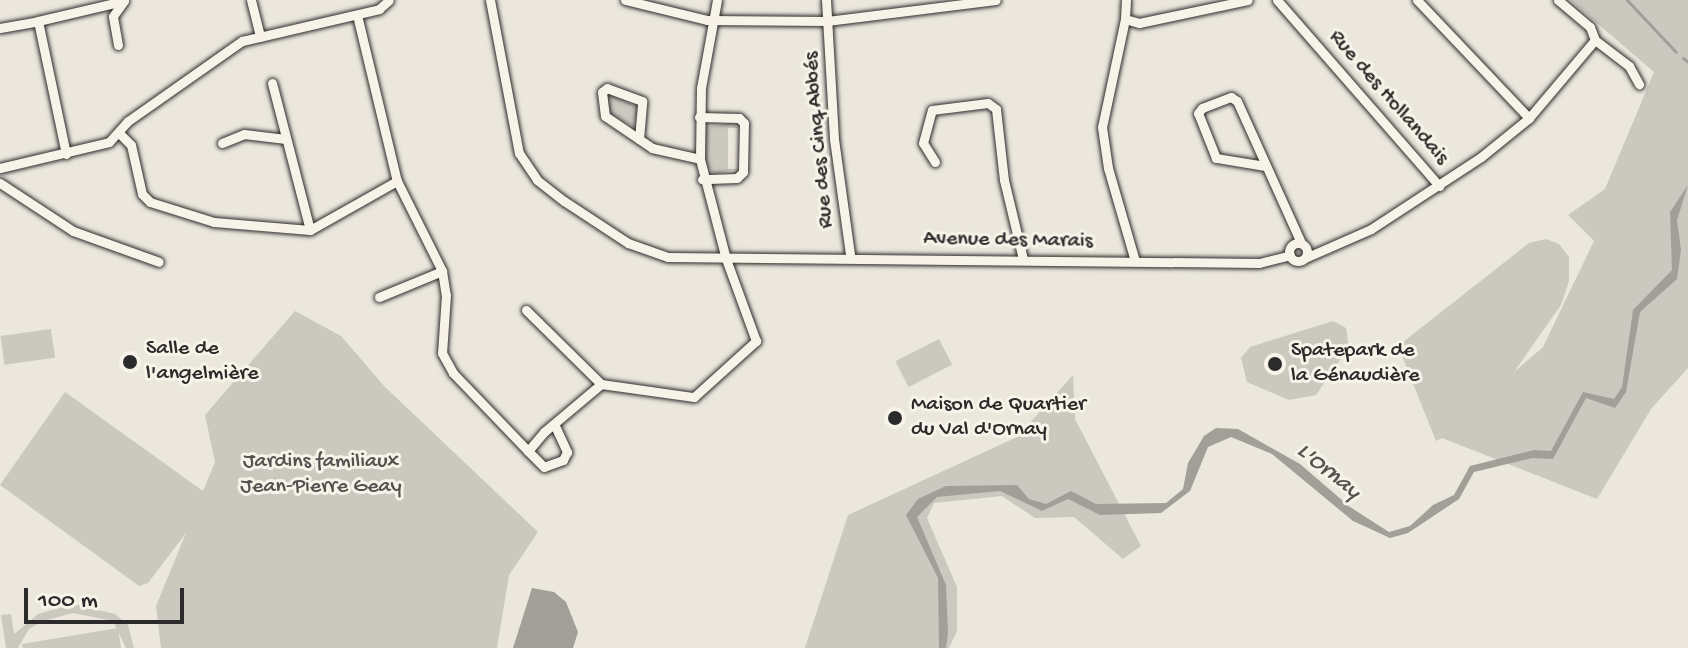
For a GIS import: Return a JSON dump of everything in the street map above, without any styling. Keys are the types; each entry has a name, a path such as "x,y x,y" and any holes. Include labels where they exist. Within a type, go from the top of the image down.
{"street":[{"path":"0,28 125,0"},
{"path":"118,45 113,16 125,0"},
{"path":"251,0 260,37"},
{"path":"0,168 109,142 128,121 225,51 260,37 379,9 389,0"},
{"name":"Avenue des Marais","path":"490,0 519,153 537,180 628,243 668,257 726,259 850,255 1259,263 1303,245 1336,246"},
{"path":"625,0 683,17 827,21 996,0"},
{"path":"526,310 601,384 694,397 740,360 756,341 726,259 702,179 699,117 717,0"},
{"name":"Rue des Cinq Abbés","path":"826,0 834,139 850,255"},
{"path":"1126,0 1125,19 1102,127 1108,168 1135,261"},
{"path":"1125,19 1139,23 1248,0"},
{"name":"Rue des Hollandais","path":"1277,0 1439,186"},
{"path":"1417,0 1529,118"},
{"path":"1558,0 1590,27 1595,40 1629,66 1639,84"},
{"path":"357,15 397,181 442,271 446,295 442,353 453,373 544,467 563,460 566,445 555,426"},
{"path":"38,21 66,154"},
{"path":"1265,166 1216,158 1198,113 1202,108 1231,97 1237,101 1265,166 1295,221 1305,258 1336,246 1439,186 1529,118 1595,40"},
{"path":"272,83 310,230"},
{"path":"639,139 642,101 607,88 602,92 605,116 639,139 668,156 700,159"},
{"path":"935,162 923,143 932,110 988,103 996,109 1004,180 1023,259"},
{"path":"699,117 739,118 744,123 743,172 737,178 702,179"},
{"path":"119,133 131,145 142,194 150,202 214,222 310,230 397,181"},
{"path":"222,143 244,134 286,139"},
{"path":"0,183 73,231 159,262"},
{"path":"1290,252 1295,221"},
{"name":"Avenue des Marais","path":"1290,252 1299,261 1305,258"},
{"path":"379,297 442,271"},
{"path":"528,451 601,384"}],"green space":[{"path":"1570,0 1688,0 1688,368 1651,409 1597,499 1442,438 1436,441 1398,346 1529,243 1546,239 1559,244 1569,257 1569,281 1561,305 1514,372 1543,347 1594,241 1568,215 1605,189 1654,72"},
{"path":"611,95 638,107 634,127 610,113 606,98"},
{"path":"733,123 738,128 728,128 728,169 737,169 714,174 705,162 705,127"},
{"name":"Jardins familiaux Jean-Pierre Geay","path":"295,311 341,336 385,387 538,532 509,575 497,648 161,648 156,606 186,533 148,583 139,586 0,485 65,392 203,491 215,462 205,415"},
{"path":"1333,321 1346,328 1349,347 1316,395 1289,400 1247,382 1241,358 1250,347"},
{"path":"51,329 55,358 5,365 0,336"},
{"path":"939,339 952,365 909,387 895,361"},
{"path":"1073,375 1075,419 1141,546 1123,559 1074,517 1035,518 1002,496 934,503 927,518 957,587 957,631 949,648 805,648 848,515 1017,437"},
{"path":"73,604 115,614 128,625 134,648 126,648 113,621 73,613 43,621 29,629 18,648 6,648 1,615 11,614 14,634 38,614"},
{"path":"118,628 121,648 23,648 22,644"}],"shaded area":[{"path":"1688,185 1677,220 1681,250 1677,279 1640,312 1626,392 1615,408 1586,398 1553,459 1532,458 1474,472 1459,499 1408,533 1390,538 1353,521 1272,454 1231,437 1208,447 1190,491 1161,513 1100,515 1068,499 1042,511 1000,491 937,497 917,517 946,585 948,633 946,648 939,648 938,578 906,515 918,499 946,486 1017,485 1029,499 1046,504 1071,491 1096,504 1166,503 1183,489 1188,463 1204,436 1216,428 1238,429 1300,464 1350,507 1389,532 1410,526 1433,505 1454,495 1470,466 1534,450 1551,451 1583,392 1614,399 1622,387 1633,310 1672,270 1670,212"},
{"path":"532,588 554,592 566,602 578,632 573,648 513,648"}],"waterway":[{"path":"1627,0 1676,52"},
{"path":"1683,58 1688,62"}],"place":[{"name":"Salle de l'angelmière","path":"130,362"},
{"name":"Spatepark de la Génaudière","path":"1275,364"},
{"name":"Maison de Quartier du Val d'Ornay","path":"895,418"}],"water label":[{"name":"L'Ornay","path":"1328,472"}]}
